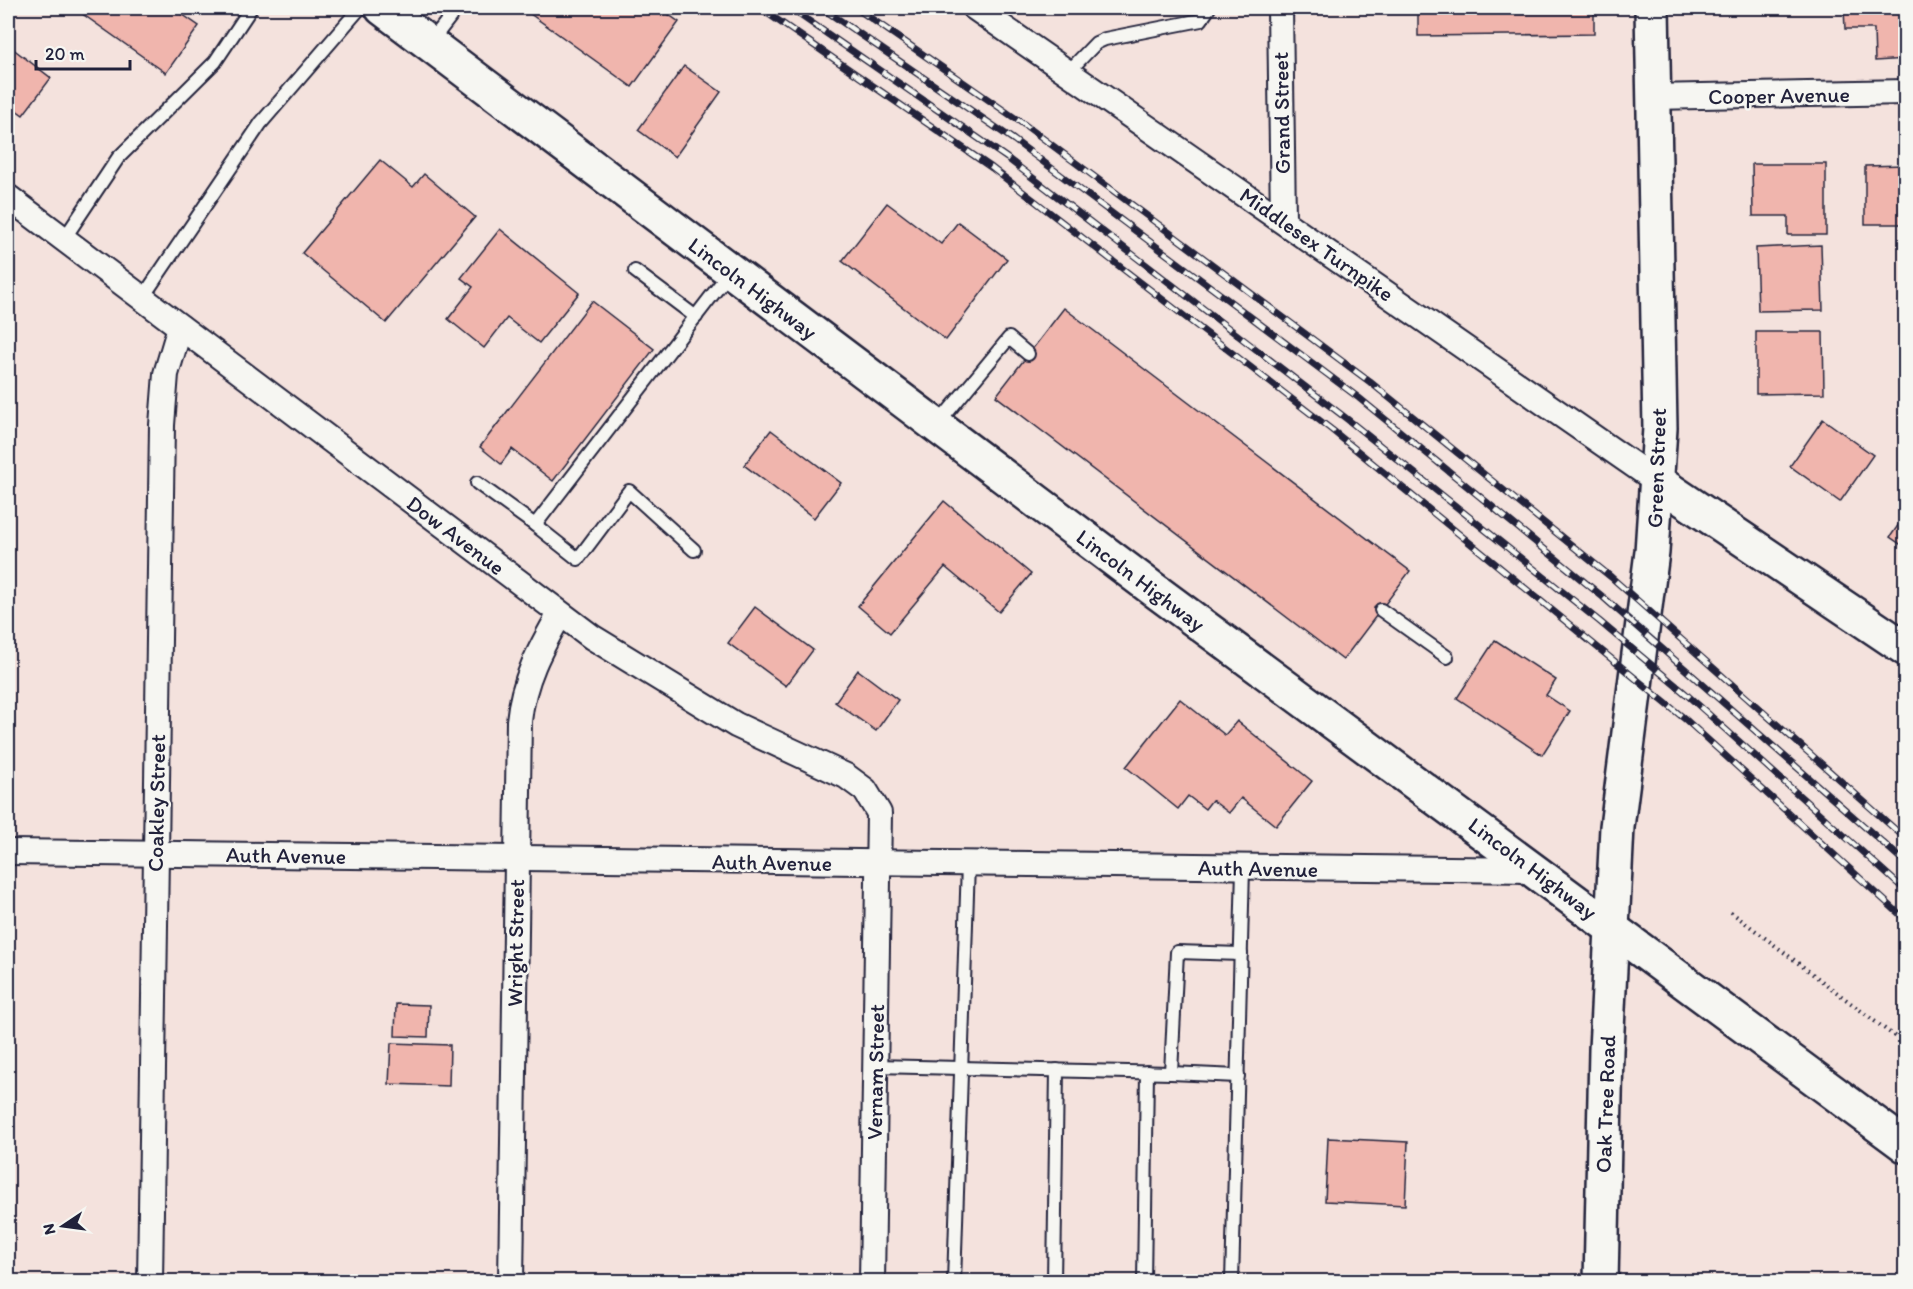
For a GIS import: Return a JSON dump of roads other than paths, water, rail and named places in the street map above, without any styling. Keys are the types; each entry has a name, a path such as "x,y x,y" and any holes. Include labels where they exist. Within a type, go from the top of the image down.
{"main road":[{"name":"Lincoln Highway","path":"382,8 1154,590 1613,927 1905,1146"},
{"name":"Green Street","path":"1613,927 1617,827 1652,552 1658,482 1660,428 1652,8"},
{"path":"1658,482 1905,649"},
{"name":"Oak Tree Road","path":"1601,1281 1603,1162 1613,927"}],"street":[{"name":"Middlesex Turnpike","path":"975,8 1283,219 1658,482"},
{"name":"Grand Street","path":"1280,8 1283,219"},
{"name":"Cooper Avenue","path":"1653,98 1905,92"},
{"name":"Dow Avenue","path":"8,197 560,614 699,705 783,749 846,776 865,790 879,813 879,863"},
{"name":"Coakley Street","path":"150,1281 162,425 166,374 180,327"},
{"name":"Wright Street","path":"511,1281 516,858 521,696 535,657 560,614"},
{"name":"Auth Avenue","path":"8,852 1536,870"},
{"name":"Vernam Street","path":"872,1281 879,863"}],"lane":[{"path":"64,239 118,158 215,62 251,8"},
{"path":"143,297 261,123 360,8"},
{"path":"430,44 458,8"},
{"path":"1068,72 1096,43 1201,20 1209,8"},
{"path":"635,271 696,317"},
{"path":"535,525 731,271"},
{"path":"936,425 1009,338 1028,354"},
{"path":"477,483 578,559 629,491 694,550"},
{"path":"1381,610 1447,657"},
{"path":"954,1281 968,864"},
{"path":"1232,1281 1243,868"},
{"path":"1171,1072 1177,952 1241,954"},
{"path":"875,1066 1171,1072 1238,1076"},
{"path":"1054,1281 1057,1070"},
{"path":"1144,1281 1147,1072"}],"railway":[{"path":"760,8 992,168 1332,430 1685,719 1906,920"},
{"path":"790,8 1007,158 1347,419 1599,621 1686,694 1906,891"},
{"path":"822,8 1014,140 1359,398 1603,597 1906,863"},
{"path":"856,8 1025,125 1370,382 1611,577 1906,839"}]}
